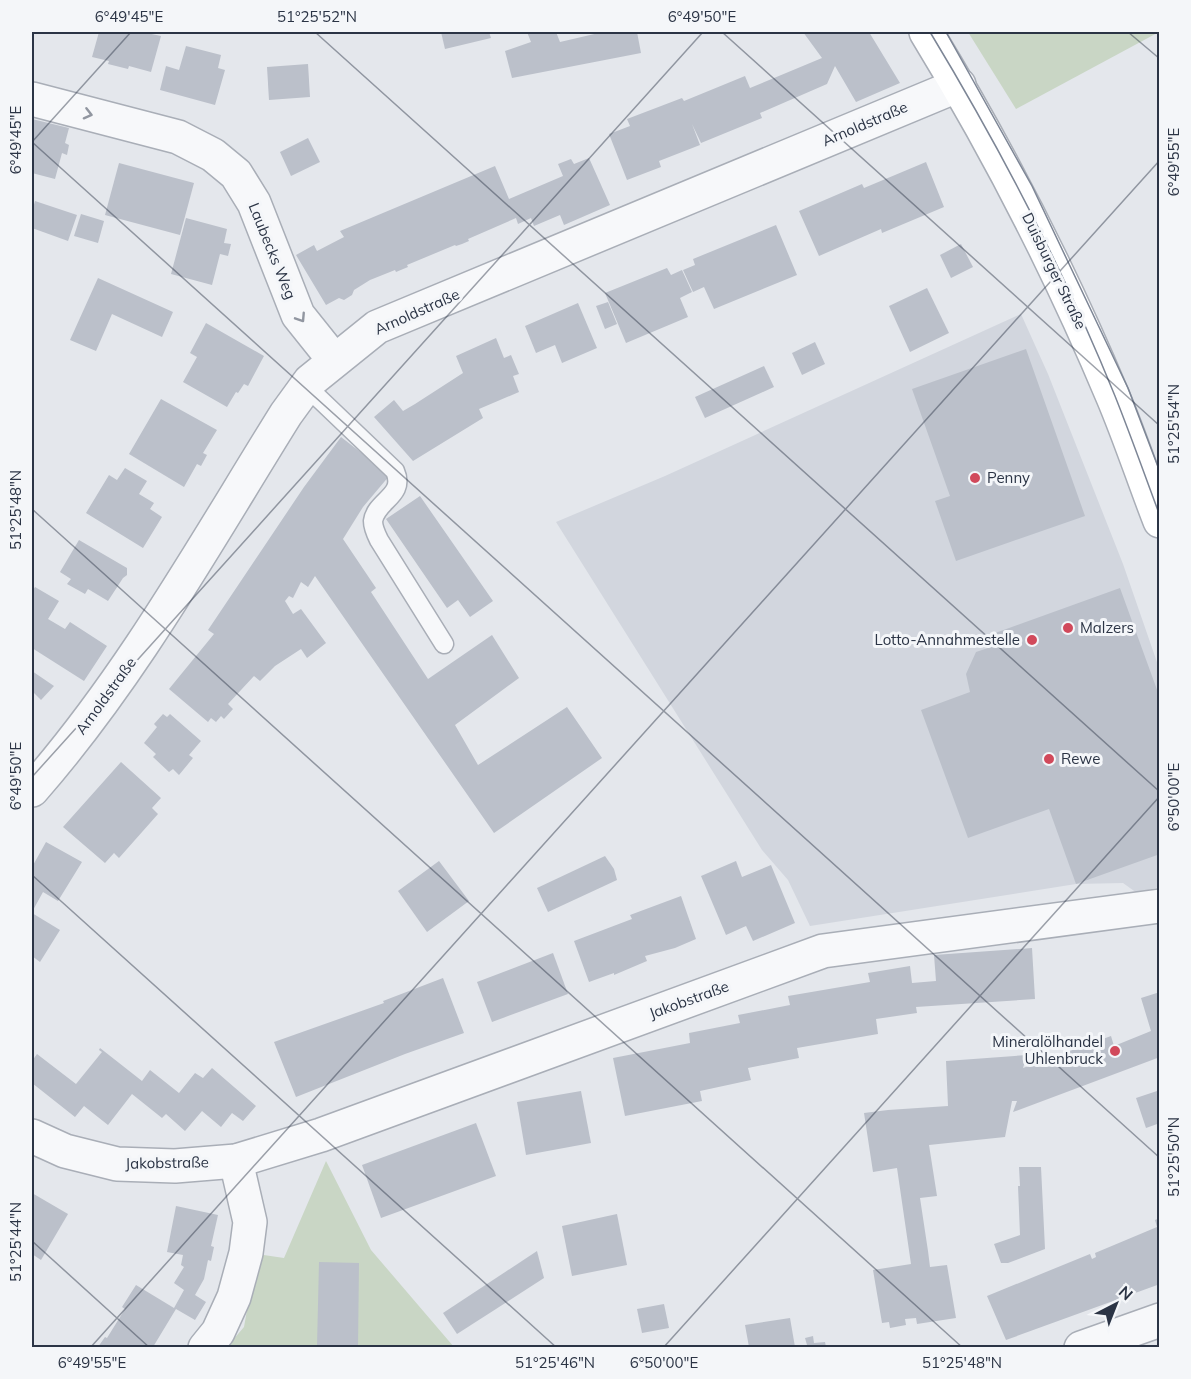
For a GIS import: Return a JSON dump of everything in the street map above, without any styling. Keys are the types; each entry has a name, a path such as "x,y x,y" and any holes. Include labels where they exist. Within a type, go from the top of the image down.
{"main road":[{"name":"Duisburger Straße","path":"926,32 959,85 1048,252 1114,398 1160,521"}],"street":[{"name":"Arnoldstraße","path":"32,790 65,751 136,654 286,414 306,386 334,360 377,327 959,85"},
{"name":"Laubecks Weg","path":"32,99 178,137 213,155 236,174 254,204 298,315 334,360"},
{"name":"Jakobstraße","path":"32,1136 65,1151 117,1164 175,1166 236,1161 332,1131 823,951 1160,906"},
{"path":"205,1347 218,1332 234,1297 246,1253 250,1222 236,1161"},
{"path":"1081,1347 1160,1320"}],"lane":[{"path":"306,386 395,471 398,486 374,519 374,527 379,540 444,644"}],"shaded area":[{"path":"1021,314 1048,374 1123,564 1159,668 1159,887 1137,893 1123,883 1076,884 810,926 788,880 762,850 556,522 665,476"}],"green space":[{"path":"968,32 1159,32 1016,109"},
{"path":"326,1161 371,1250 454,1347 226,1348 244,1327 257,1254 284,1258"}],"building":[{"path":"99,32 142,32 161,36 151,72 129,66 128,69 108,64 109,61 92,57"},
{"path":"441,32 489,32 491,38 445,49"},
{"path":"527,32 556,32 560,42 603,32 637,32 641,53 512,78 505,51 531,42"},
{"path":"803,32 869,32 900,83 856,102 835,66 827,84 760,113 762,118 701,143 692,124 700,145 659,161 661,167 627,180 609,134 630,126 627,119 682,98 684,101 745,76 750,88 822,58"},
{"path":"186,46 221,55 218,68 225,70 215,105 160,90 166,66 179,70"},
{"path":"308,64 310,97 269,100 267,67"},
{"path":"32,119 69,128 65,143 69,145 67,155 62,153 55,179 32,173"},
{"path":"308,138 320,162 291,176 280,152"},
{"path":"589,158 610,205 564,225 560,215 534,226 531,218 518,224 516,218 468,239 469,241 407,265 408,267 370,280 354,290 352,295 344,300 339,298 326,305 296,255 314,245 317,251 344,237 340,231 495,166 509,199 563,176 558,164 571,159 574,164"},
{"path":"926,162 944,207 882,233 881,229 819,256 799,211 862,184 864,188"},
{"path":"119,163 194,183 180,235 105,215"},
{"path":"35,201 77,215 68,241 32,228"},
{"path":"81,214 104,221 98,243 74,236"},
{"path":"186,218 227,229 224,243 231,244 228,256 220,254 212,285 171,274"},
{"path":"776,225 797,275 714,309 704,287 693,292 683,270 695,265 693,259"},
{"path":"961,244 973,267 951,278 940,255"},
{"path":"667,268 671,275 682,270 692,292 680,298 688,317 626,343 605,293"},
{"path":"98,278 173,312 162,337 112,314 96,351 70,340"},
{"path":"927,288 949,333 910,352 889,306"},
{"path":"608,302 617,324 605,329 596,306"},
{"path":"578,303 597,348 562,363 555,345 536,353 525,326"},
{"path":"206,323 264,356 248,386 244,384 238,393 236,392 227,407 183,382 197,357 190,353"},
{"path":"496,338 504,358 511,355 519,374 513,376 519,392 479,409 483,418 413,461 374,417 394,400 403,411 463,373 456,356"},
{"path":"815,342 825,364 802,375 792,353"},
{"path":"1026,349 1085,516 956,561 935,501 950,496 912,389"},
{"path":"764,366 774,387 705,418 695,397"},
{"path":"161,399 217,430 203,453 207,455 201,466 197,464 184,487 129,454"},
{"path":"341,437 390,475 363,507 343,539 376,588 371,592 428,679 492,635 519,678 455,725 478,765 567,707 602,758 494,833 315,576 308,587 301,582 293,598 289,596 285,601 293,614 301,609 326,643 307,658 301,649 275,666 260,681 254,676 228,704 233,709 224,719 221,716 216,722 211,718 208,722 169,689 214,634 208,630 304,487"},
{"path":"125,468 147,481 139,494 154,503 150,509 162,517 143,548 86,513 109,475 117,480"},
{"path":"420,496 493,601 470,617 458,600 447,608 386,519"},
{"path":"79,540 127,568 127,575 108,601 88,589 85,594 67,584 71,579 60,572"},
{"path":"35,587 59,601 48,619 65,629 70,622 107,646 84,681 32,648 32,592"},
{"name":"Rewe","path":"1120,588 1160,698 1160,854 1076,884 1049,809 968,838 921,710 970,692 966,674 976,652 991,647 987,636"},
{"path":"32,671 54,686 41,700 32,691"},
{"path":"163,714 167,717 170,714 201,741 189,755 193,758 179,775 173,769 169,772 153,757 156,754 144,743 157,727 154,724"},
{"path":"121,762 161,798 152,808 158,814 119,858 114,853 105,863 63,827"},
{"path":"46,842 82,862 58,901 43,892 32,912 32,867"},
{"path":"605,856 614,869 617,880 548,912 537,888"},
{"path":"439,861 469,901 427,932 398,891"},
{"path":"736,861 742,877 771,865 795,923 753,941 746,926 726,935 701,876"},
{"path":"681,896 696,939 675,948 645,956 647,961 614,975 614,973 589,982 574,941 632,919 630,915"},
{"path":"32,913 60,930 40,962 32,956"},
{"path":"1032,948 1035,999 916,1007 917,1013 876,1019 878,1034 797,1048 799,1058 748,1068 751,1080 700,1091 702,1101 625,1116 613,1058 690,1043 689,1033 740,1023 738,1015 790,1005 788,996 870,982 868,973 910,966 912,983 936,981 934,955"},
{"path":"553,953 568,994 492,1022 477,982"},
{"path":"443,978 464,1033 296,1097 274,1042 384,1003 383,1001"},
{"path":"1160,992 1160,1057 1013,1112 1017,1101 1012,1101 1005,1137 929,1145 937,1196 920,1198 930,1267 947,1265 956,1318 917,1324 916,1318 905,1319 906,1325 890,1328 889,1322 882,1323 873,1270 911,1264 897,1168 873,1172 864,1113 948,1106 946,1061 1027,1055 1023,1068 1111,1036 1114,1046 1151,1031 1141,998"},
{"path":"100,1048 142,1081 150,1070 179,1093 195,1073 203,1078 212,1068 256,1106 243,1121 232,1113 221,1127 202,1111 185,1131 166,1114 162,1118 132,1094 108,1125 84,1106 75,1117 32,1083 32,1061 37,1054 76,1084 102,1052"},
{"path":"1160,1090 1160,1123 1146,1128 1136,1098"},
{"path":"581,1091 591,1143 526,1155 517,1102"},
{"path":"476,1123 496,1176 381,1218 362,1165"},
{"path":"1019,1167 1041,1167 1045,1249 1008,1263 1001,1263 994,1244 1020,1235"},
{"path":"32,1193 68,1214 41,1260 32,1254"},
{"path":"176,1206 218,1215 211,1246 214,1247 211,1261 208,1260 204,1279 195,1295 206,1302 195,1320 176,1309 153,1347 98,1347 105,1337 107,1338 125,1309 122,1307 136,1285 174,1308 184,1290 174,1283 184,1267 181,1265 183,1255 167,1252"},
{"path":"617,1214 627,1265 572,1276 562,1226"},
{"path":"1160,1218 1160,1284 1006,1340 987,1296 1090,1254 1092,1259 1096,1257 1095,1253 1157,1227 1155,1220"},
{"path":"537,1251 544,1278 457,1334 443,1313"},
{"path":"319,1262 359,1263 358,1347 317,1347"},
{"path":"664,1304 669,1328 642,1333 637,1309"},
{"path":"790,1318 795,1347 749,1347 745,1325"},
{"path":"813,1336 814,1343 825,1342 826,1347 798,1347 807,1345 805,1338"}],"tram line":[{"path":"930,32 1006,165 1053,256 1115,396 1160,516"},
{"path":"946,32 1032,186 1128,388 1160,472"}],"place":[{"name":"Penny","path":"975,478"},
{"name":"Malzers","path":"1068,628"},
{"name":"Lotto-Annahmestelle","path":"1032,640"},
{"name":"Rewe","path":"1049,759"},
{"name":"Mineralölhandel Uhlenbruck","path":"1115,1051"}]}
